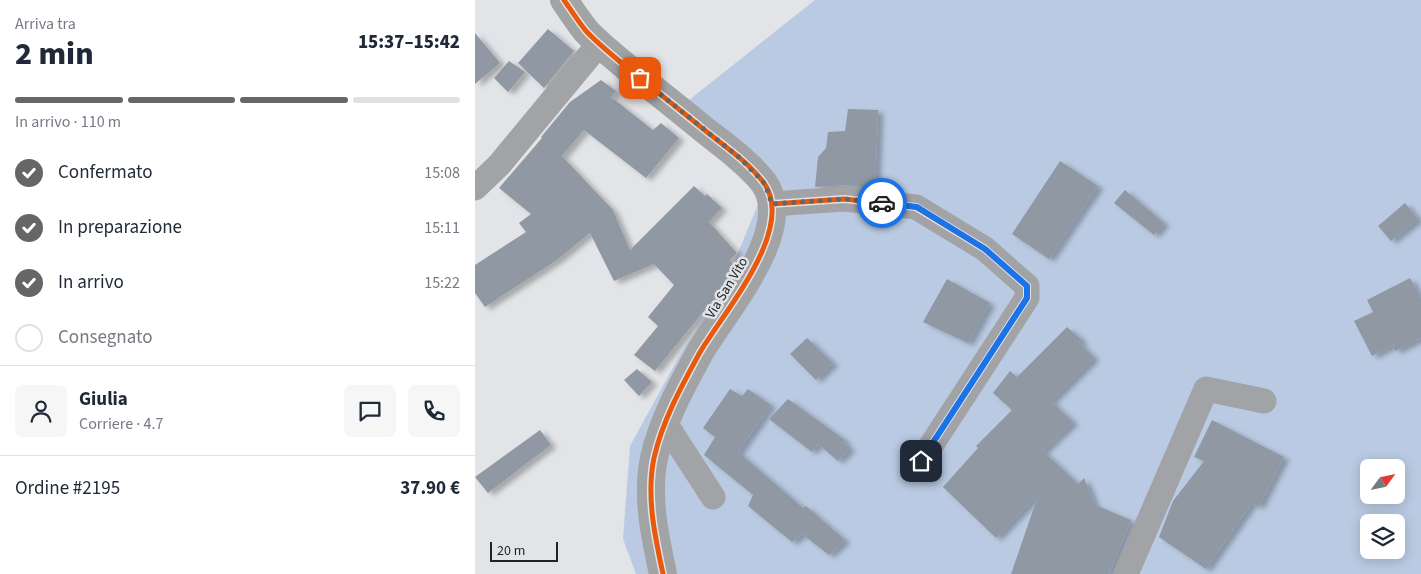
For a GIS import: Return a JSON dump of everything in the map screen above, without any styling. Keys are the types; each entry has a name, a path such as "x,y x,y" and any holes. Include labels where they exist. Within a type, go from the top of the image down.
{"street":[{"name":"Via San Vito","path":"564,0 599,44 740,158 765,184 772,204 772,221 764,248 748,280 699,354 665,423 654,459 651,494 657,546 663,574"},
{"path":"475,188 499,166 599,44"},
{"path":"772,204 844,199 917,207 985,249 1027,286 1027,298 921,461"},
{"path":"1126,574 1206,389 1264,401"},
{"path":"665,423 713,497"}],"shaded area":[{"path":"815,0 1421,0 1421,574 636,574 623,539 630,446 681,353 722,292 761,197 661,106 684,104"}],"building":[{"path":"548,29 574,51 544,88 518,63"},
{"path":"475,33 500,63 475,84"},
{"path":"509,61 525,72 508,92 494,78"},
{"path":"601,80 616,91 611,97 653,130 661,123 679,138 646,178 584,130 562,156 613,210 630,250 694,186 705,196 707,194 722,208 709,222 737,253 730,260 736,268 715,301 713,300 655,371 634,355 658,326 648,317 674,285 654,264 614,281 590,233 557,260 485,307 475,293 475,265 526,232 519,223 531,214 499,188 570,102"},
{"path":"848,109 878,110 875,188 845,185 815,187 818,157 826,148 828,132 845,131"},
{"path":"1060,161 1098,186 1049,259 1012,234"},
{"path":"1125,190 1164,223 1154,235 1114,203"},
{"path":"1405,203 1418,219 1391,241 1378,226"},
{"path":"1410,278 1421,299 1421,338 1395,351 1393,345 1372,356 1354,321 1373,312 1367,300"},
{"path":"947,279 990,303 968,343 923,322"},
{"path":"1067,327 1082,340 1079,342 1094,358 1051,401 1073,422 1043,451 1078,484 1084,478 1095,505 1131,520 1109,574 1011,574 1039,493 996,538 943,487 978,448 976,446 1012,410 993,393 1010,371 1017,377"},
{"path":"807,338 833,363 816,380 790,354"},
{"path":"637,369 652,382 639,396 624,380"},
{"path":"730,389 742,396 748,389 771,405 738,452 803,508 806,506 845,540 829,555 802,534 792,542 748,506 753,495 704,455 715,437 703,428"},
{"path":"788,399 845,440 843,442 850,448 838,461 818,444 812,452 769,419"},
{"path":"1212,420 1284,457 1259,506 1252,503 1206,569 1159,537 1173,501 1204,461 1194,457"},
{"path":"540,430 551,445 488,493 475,477"}],"cycle path":[{"path":"564,0 586,31 598,43 750,168 764,183 772,202 771,224 764,247 752,272 692,366 673,405 657,445 652,472 651,502 663,574"},
{"path":"772,204 844,199 916,207 985,249 1027,286 1027,298 921,461"}],"way so far":[{"path":"640,78 740,158 765,184 772,204 844,199 882,203"}],"route":[{"path":"882,203 917,207 985,249 1027,286 1027,298 921,461"}]}
